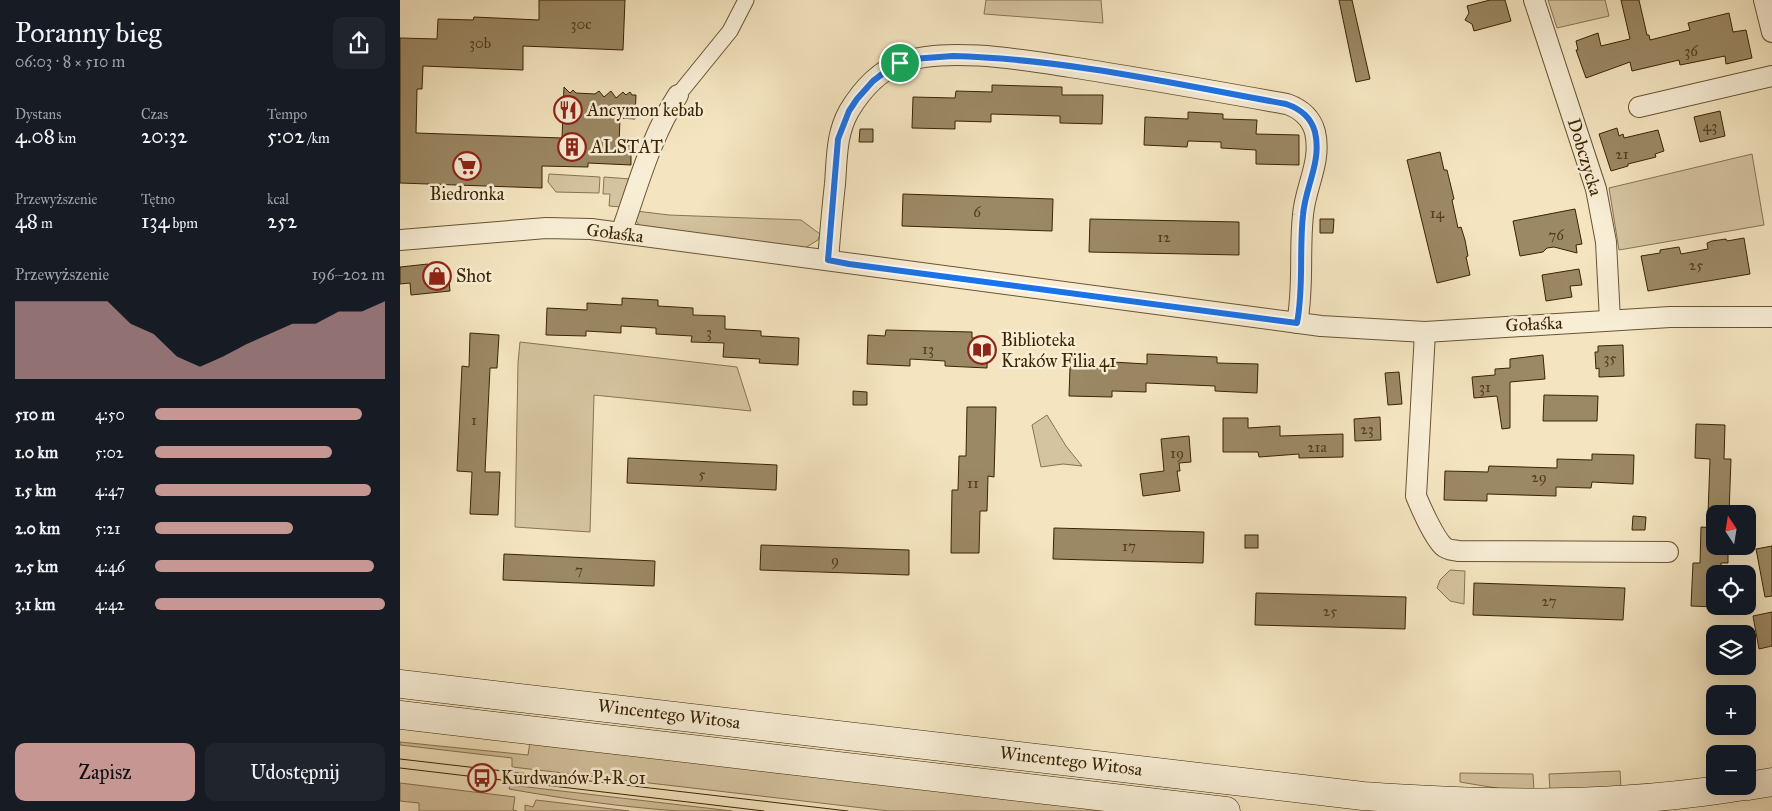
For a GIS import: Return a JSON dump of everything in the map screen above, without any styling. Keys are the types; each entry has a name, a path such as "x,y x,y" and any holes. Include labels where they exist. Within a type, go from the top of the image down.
{"main road":[{"name":"Wincentego Witosa","path":"400,684 1363,796 1584,806 1706,791"},
{"name":"Wincentego Witosa","path":"400,715 1226,811"},
{"path":"1756,785 1772,782"}],"street":[{"path":"621,233 642,168 664,117 678,95 730,31 746,0"},
{"name":"Dobczycka","path":"1534,0 1596,189 1606,242 1610,320"},
{"path":"1764,0 1772,32"},
{"path":"828,260 840,130 857,99 873,81 890,68 912,59 953,56 1040,62 1286,104 1302,111 1312,124 1316,146 1313,175 1303,214 1300,307 1297,323"},
{"path":"1639,107 1772,76"},
{"name":"Gołaśka","path":"400,240 546,228 574,228 1321,326 1424,332 1670,317 1772,317"},
{"path":"1424,332 1416,496 1421,509 1442,545 1458,551 1668,552"}],"shaded area":[{"path":"986,0 1101,0 1103,23 984,14"},
{"path":"1548,0 1605,0 1609,16 1557,28"},
{"path":"1752,154 1764,225 1619,250 1609,188"},
{"path":"549,174 600,177 599,193 556,192 548,182"},
{"path":"604,177 631,179 622,207 609,206 610,194 603,194"},
{"path":"636,211 669,215 801,220 820,234 818,240 805,248 641,227 635,220"},
{"path":"520,342 737,367 751,411 594,395 590,532 515,527"},
{"path":"1047,415 1066,446 1082,466 1063,464 1041,467 1032,425"},
{"path":"1450,570 1465,571 1464,604 1450,601 1437,588 1440,580"},
{"path":"400,742 528,755 530,742 1132,811 889,811 512,767 512,758 400,745"},
{"path":"1620,771 1621,788 1550,791 1549,774"},
{"path":"1460,773 1533,774 1534,791 1514,791 1460,782"},
{"path":"400,783 515,797 513,810 517,811 419,811 419,803 400,801"},
{"path":"510,785 732,811 678,811 615,805 509,789"},
{"path":"536,800 629,811 525,811 525,805 533,807"}],"building":[{"path":"539,0 625,0 623,50 523,46 523,70 423,66 422,89 417,89 416,133 562,138 564,87 570,93 573,90 576,93 595,94 599,91 604,97 611,91 616,98 623,92 626,95 630,92 632,95 636,95 635,119 620,118 619,145 631,145 631,165 588,163 588,167 542,166 542,188 400,183 400,38 437,39 438,19 473,20 474,17 539,20"},
{"path":"1339,0 1352,0 1370,79 1356,82"},
{"path":"1490,0 1505,0 1511,21 1474,31 1472,24 1465,20 1469,13 1467,6"},
{"path":"1621,0 1639,0 1647,35 1649,35 1650,40 1690,30 1688,23 1729,13 1733,32 1746,30 1752,58 1726,64 1725,56 1680,65 1679,60 1632,71 1630,62 1586,78 1576,50 1578,50 1576,41 1598,33 1601,46 1630,39"},
{"path":"992,85 1062,87 1062,95 1103,95 1102,124 1060,123 1060,116 991,114 991,122 955,121 955,129 912,128 913,97 955,98 956,91 992,92"},
{"path":"1720,111 1725,136 1700,142 1694,117"},
{"path":"1188,112 1223,114 1223,119 1257,120 1256,134 1299,135 1299,165 1256,164 1256,150 1221,148 1221,142 1188,141 1187,147 1144,145 1145,117 1188,119"},
{"path":"1617,128 1619,136 1623,134 1624,138 1658,130 1664,151 1655,154 1656,157 1628,164 1628,166 1611,171 1599,134"},
{"path":"860,129 873,129 873,142 859,142"},
{"path":"1440,152 1444,170 1447,170 1454,199 1452,200 1458,228 1461,227 1465,240 1470,275 1437,283 1407,160"},
{"path":"903,194 1053,199 1052,231 902,226"},
{"path":"1575,209 1582,244 1576,245 1577,253 1554,247 1547,248 1543,252 1520,256 1513,221"},
{"path":"1090,219 1239,222 1239,255 1089,252"},
{"path":"1320,219 1334,219 1333,233 1320,233"},
{"path":"1744,238 1750,274 1648,291 1641,256 1679,247 1681,254 1708,249 1707,243 1712,241"},
{"path":"428,264 430,272 448,270 450,291 411,295 410,283 400,284 400,267"},
{"path":"1579,269 1582,285 1570,286 1572,297 1546,301 1542,275"},
{"path":"622,298 658,300 658,306 693,308 693,315 725,316 725,329 761,331 761,336 799,338 798,365 759,363 760,359 723,357 724,343 691,342 692,336 656,334 656,328 621,326 621,333 586,331 586,336 546,335 547,308 587,310 587,303 622,305"},
{"path":"886,330 972,332 972,338 988,338 987,368 945,366 945,361 910,359 910,366 867,364 868,335 885,336"},
{"path":"470,333 499,335 497,368 490,368 485,472 500,472 498,515 470,514 472,472 457,471 462,366 469,367"},
{"path":"1623,345 1624,376 1599,377 1599,368 1596,369 1595,352 1598,352 1598,346"},
{"path":"1147,354 1217,357 1217,363 1258,364 1257,393 1215,391 1215,386 1146,383 1146,392 1112,391 1112,397 1069,396 1070,367 1112,369 1112,362 1147,364"},
{"path":"1543,355 1545,379 1510,382 1510,428 1502,429 1497,396 1474,398 1472,377 1495,375 1495,369 1510,368 1510,359"},
{"path":"1399,372 1402,404 1388,405 1385,373"},
{"path":"853,391 867,392 867,405 853,405"},
{"path":"1544,395 1598,396 1597,421 1543,421"},
{"path":"967,407 996,407 994,477 988,476 987,511 980,511 979,553 951,553 952,490 958,490 959,456 966,456"},
{"path":"1380,417 1381,440 1355,441 1354,419"},
{"path":"1223,418 1248,418 1248,428 1280,426 1280,436 1343,434 1343,457 1299,458 1299,454 1259,457 1258,452 1223,452"},
{"path":"1696,424 1725,425 1724,459 1731,459 1729,505 1708,505 1710,459 1695,458"},
{"path":"1189,436 1191,462 1179,463 1180,471 1177,471 1180,491 1143,496 1140,474 1164,471 1161,439"},
{"path":"1592,454 1634,455 1633,484 1592,482 1591,488 1556,487 1556,496 1487,494 1487,501 1444,500 1445,471 1488,472 1489,466 1557,468 1557,459 1592,460"},
{"path":"628,458 777,465 776,490 627,483"},
{"path":"1633,516 1646,517 1645,530 1632,530"},
{"path":"1701,527 1706,527 1706,555 1728,555 1728,563 1706,565 1706,607 1691,606 1693,563 1700,563"},
{"path":"1054,528 1204,532 1203,563 1053,559"},
{"path":"1245,535 1258,535 1258,548 1245,548"},
{"path":"761,545 909,550 909,575 760,570"},
{"path":"1772,546 1772,596 1765,597 1756,549"},
{"path":"504,554 655,561 654,586 503,580"},
{"path":"1474,583 1625,588 1623,620 1473,615"},
{"path":"1256,593 1406,597 1405,629 1255,625"},
{"path":"1772,612 1772,646 1759,649 1753,616"}],"tram line":[{"path":"400,759 848,811"},
{"path":"400,768 764,811"}],"place":[{"name":"Ancymon kebab","path":"568,110"},
{"name":"ALSTAT","path":"572,147"},
{"name":"Biedronka","path":"467,166"},
{"name":"Shot","path":"437,276"},
{"name":"Biblioteka Kraków Filia 41","path":"982,350"},
{"name":"Kurdwanów P+R 01","path":"482,778"}],"route":[{"path":"953,56 1040,62 1286,104 1302,111 1312,124 1316,139 1316,154 1313,175 1303,214 1300,307 1297,323 828,260 840,130 849,111 865,89 879,76 900,63 924,57 953,56"}]}
